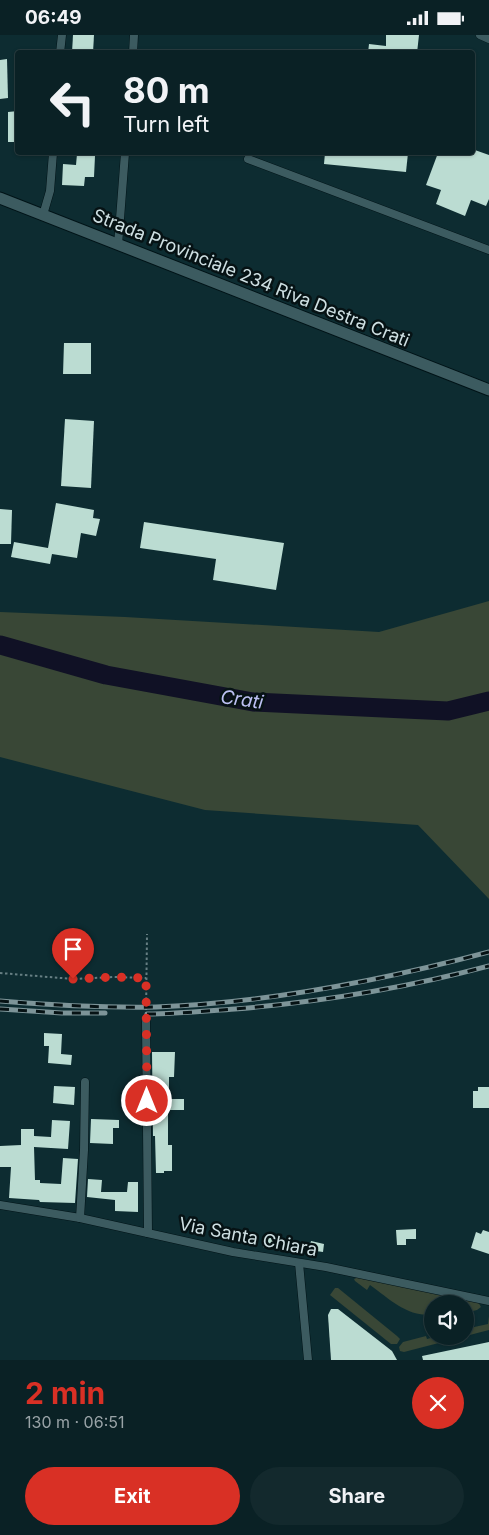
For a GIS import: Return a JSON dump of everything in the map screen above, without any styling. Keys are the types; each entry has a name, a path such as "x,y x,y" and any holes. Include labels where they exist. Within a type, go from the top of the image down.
{"main road":[{"name":"Strada Provinciale 234 Riva Destra Crati","path":"0,198 489,390"}],"street":[{"path":"60,50 62,35"},
{"path":"133,50 134,35"},
{"path":"480,35 489,39"},
{"path":"43,215 50,191 53,155"},
{"path":"118,245 125,155"},
{"path":"248,159 489,250"},
{"path":"146,1022 148,1233"},
{"path":"80,1218 85,1082"},
{"name":"Via Santa Chiara","path":"0,1205 80,1218 233,1252 326,1267 489,1301"},
{"path":"298,1263 308,1360"}],"path":[{"path":"146,1022 147,934"},
{"path":"0,973 73,979 146,978"}],"green space":[{"path":"489,601 489,899 418,825 205,810 0,757 0,612 125,617 379,632"},
{"path":"359,1277 445,1295 424,1295 423,1315 406,1310 370,1285 367,1290 354,1279"},
{"path":"335,1288 338,1288 397,1336 400,1339 397,1344 391,1344 330,1295"},
{"path":"474,1301 478,1302 481,1307 474,1311"},
{"path":"489,1316 489,1330 474,1334 474,1327 488,1324"},
{"path":"424,1337 424,1345 431,1345 404,1352 400,1351 399,1347 403,1342"}],"building":[{"path":"73,35 94,35 93,50 72,50"},
{"path":"386,35 419,35 417,50 368,50 369,44 386,46"},
{"path":"7,59 8,98 0,99 0,60"},
{"path":"15,111 15,142 8,142 8,112"},
{"path":"475,150 489,155 489,199 486,206 471,200 465,216 436,204 441,190 426,185 437,155 475,155"},
{"path":"77,155 95,156 94,177 85,177 84,186 62,185 63,164 76,165"},
{"path":"325,155 408,155 406,172 324,164"},
{"path":"64,343 91,343 91,374 63,374"},
{"path":"65,419 94,421 91,488 61,486"},
{"path":"56,503 94,510 93,518 100,519 96,536 81,533 77,558 52,554 50,564 11,557 14,542 48,548"},
{"path":"0,509 12,510 11,544 0,544"},
{"path":"144,522 284,543 276,590 213,580 216,559 140,548"},
{"path":"44,1033 62,1034 61,1054 72,1055 71,1065 48,1063 49,1046 44,1046"},
{"path":"152,1052 175,1052 174,1077 169,1077 169,1099 184,1099 184,1110 168,1110 168,1145 172,1145 172,1171 164,1171 164,1173 156,1173 155,1136 153,1136"},
{"path":"54,1086 75,1087 74,1105 53,1103"},
{"path":"478,1087 489,1087 489,1108 473,1108 473,1091 478,1091"},
{"path":"91,1119 119,1120 119,1128 113,1128 113,1144 90,1143"},
{"path":"52,1120 70,1121 68,1149 34,1147 35,1180 40,1180 40,1183 61,1184 63,1158 78,1159 75,1203 40,1202 39,1200 9,1198 11,1167 0,1167 0,1146 21,1145 21,1129 34,1129 34,1136 51,1137"},
{"path":"88,1179 102,1180 101,1192 127,1192 128,1182 138,1182 138,1212 115,1211 115,1200 87,1197"},
{"path":"416,1229 416,1239 406,1239 406,1245 397,1245 396,1230"},
{"path":"483,1230 489,1232 489,1254 471,1248 476,1232 481,1234"},
{"path":"266,1234 275,1236 272,1249 263,1247"},
{"path":"311,1241 324,1244 323,1252 309,1250"},
{"path":"331,1309 338,1309 392,1351 397,1360 331,1360 328,1315"},
{"path":"489,1342 489,1360 423,1360 422,1356"}],"waterway":[{"name":"Crati","path":"0,645 106,675 253,702 448,711 489,701"}],"railway":[{"path":"0,1001 78,1006 136,1007 198,1005 240,1001 365,981 489,952"},
{"path":"147,1014 235,1009 331,998 426,981 489,966"},
{"path":"0,1009 62,1013 105,1013"}],"route":[{"path":"73,979 146,978 147,1101"}]}
